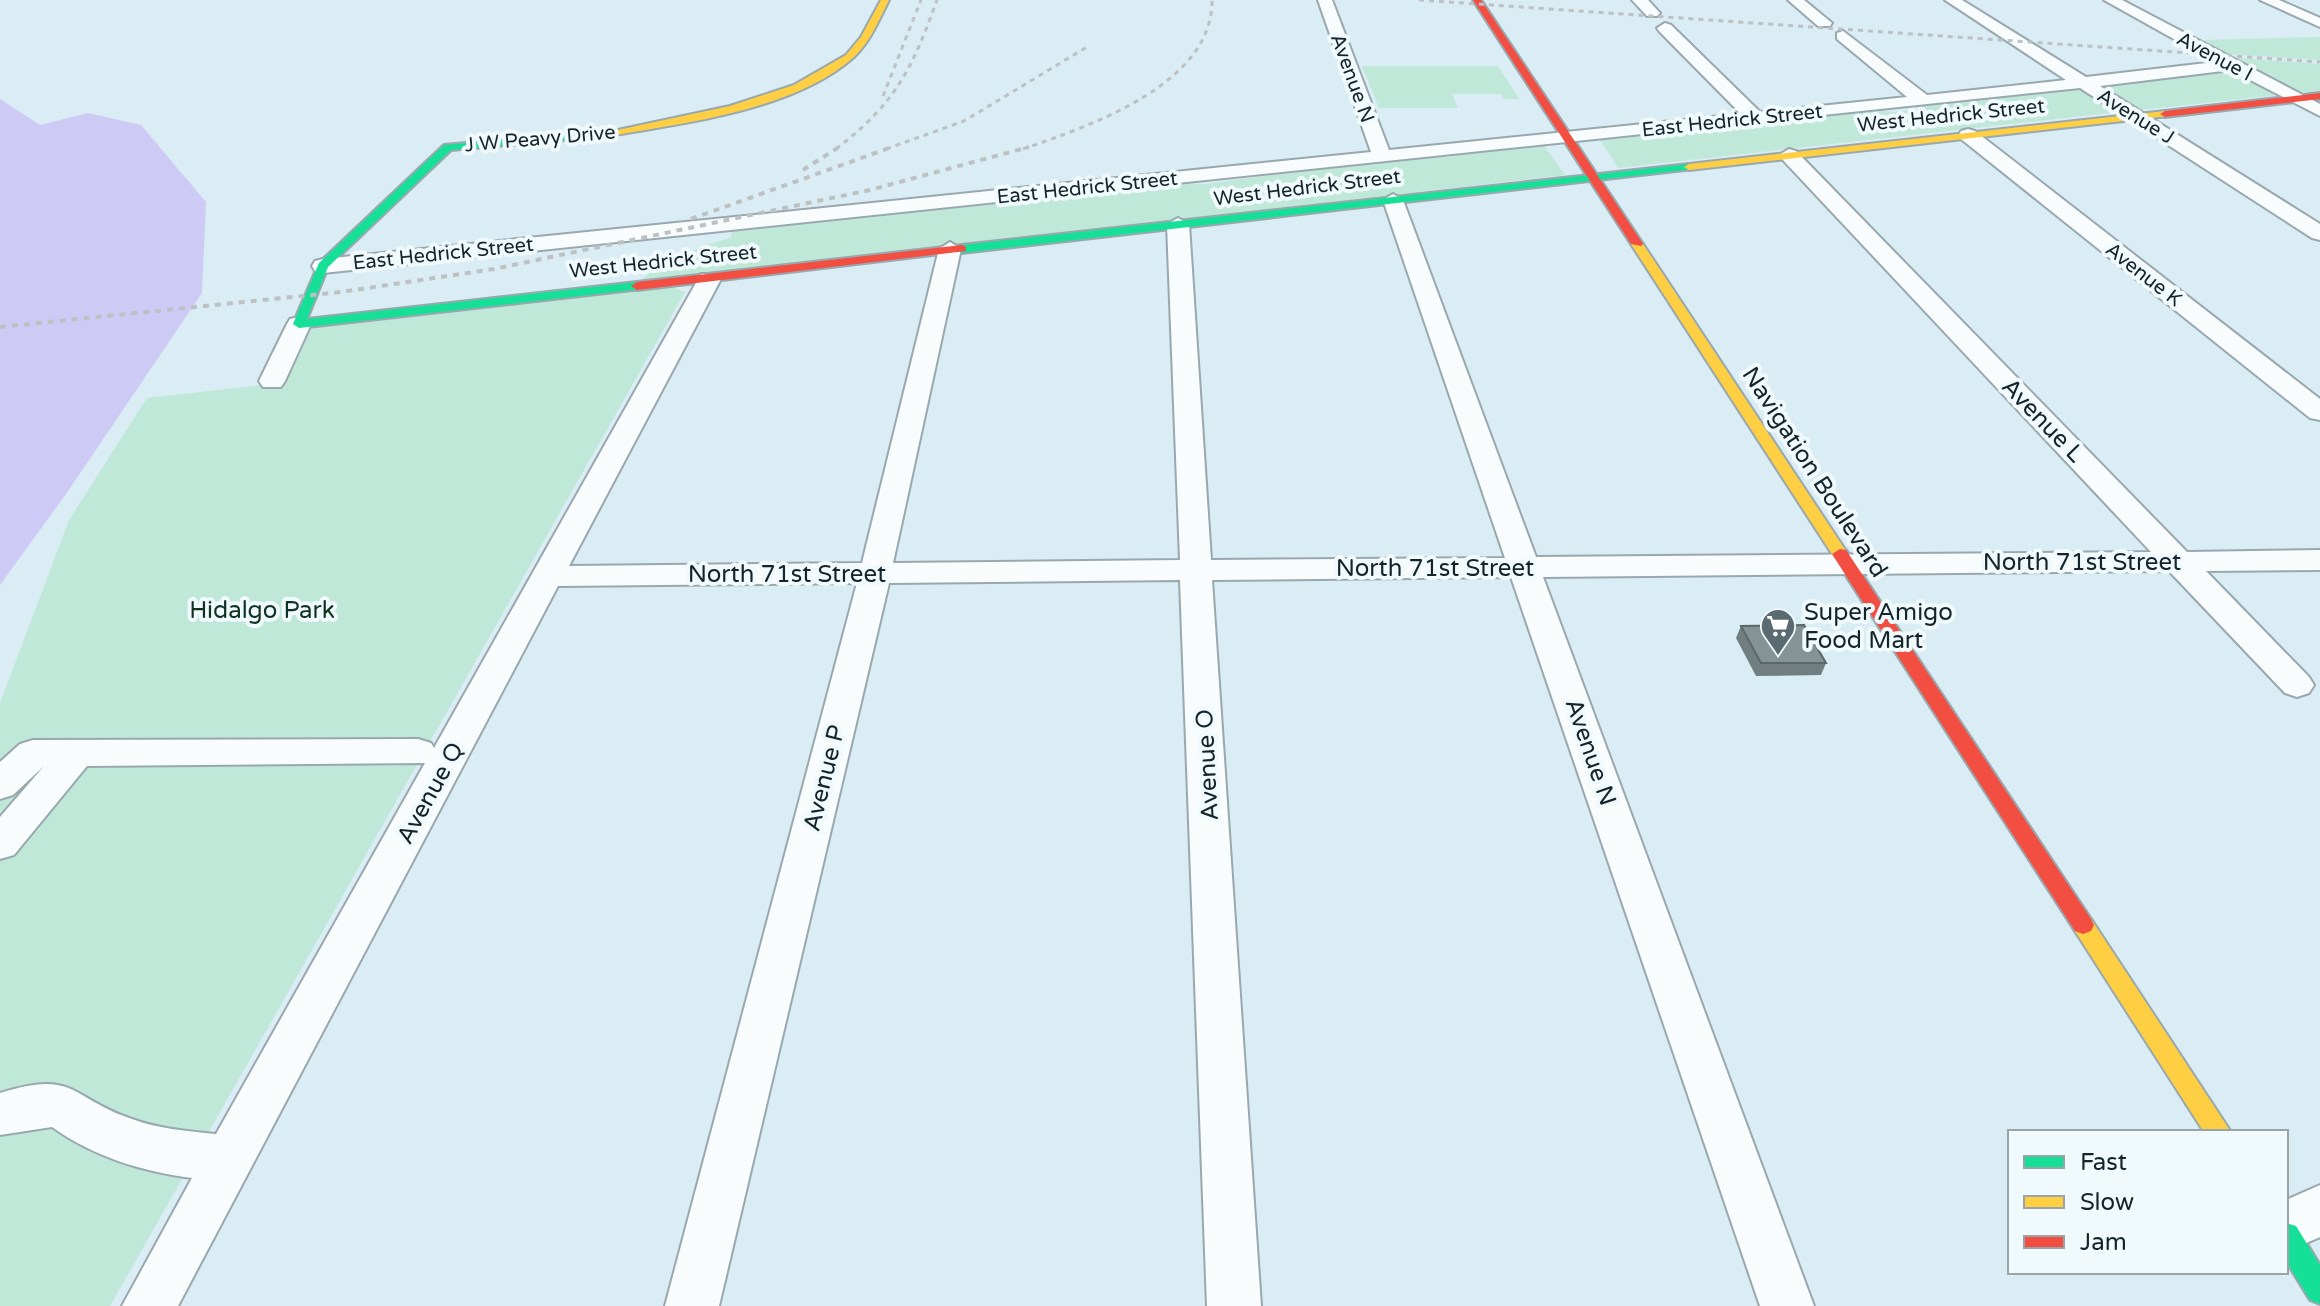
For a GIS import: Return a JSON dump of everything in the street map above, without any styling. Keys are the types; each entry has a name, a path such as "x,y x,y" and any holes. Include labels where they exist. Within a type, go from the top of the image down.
{"street":[{"name":"J W Peavy Drive","path":"272,381 323,266 448,147 616,132 700,116 770,97 828,71 850,56 865,38 885,0"},
{"name":"Avenue N","path":"1325,0 1382,156"},
{"name":"Navigation Boulevard","path":"1477,0 2217,1130"},
{"path":"1639,0 1652,13"},
{"path":"1795,0 1824,23"},
{"name":"Avenue J","path":"1952,0 2320,233"},
{"name":"Avenue I","path":"2111,0 2320,111"},
{"path":"2267,0 2318,23"},
{"path":"1665,28 1755,117"},
{"path":"1843,36 1922,100"},
{"name":"East Hedrick Street","path":"323,266 2233,65"},
{"name":"West Hedrick Street","path":"299,324 2320,96"},
{"name":"Avenue K","path":"1968,135 2320,412"},
{"name":"Avenue L","path":"1789,155 2297,685"},
{"name":"Avenue N","path":"1393,200 1787,1306"},
{"name":"Avenue O","path":"1178,224 1234,1306"},
{"name":"Avenue P","path":"692,1306 875,574 950,249"},
{"name":"Avenue Q","path":"149,1306 709,279"},
{"name":"North 71st Street","path":"549,576 2320,560"},
{"path":"3,782 33,753 418,752"},
{"path":"0,844 77,753"},
{"path":"1,1108 45,1104 62,1106 84,1122 124,1140 161,1151 229,1159"},
{"path":"2288,1226 2320,1210"},
{"path":"2288,1239 2320,1290"}],"green space":[{"path":"2320,37 2320,60 2228,54 2203,40"},
{"path":"2232,59 2320,64 2320,94 2295,91"},
{"path":"1362,66 1498,66 1519,99 1504,99 1501,94 1452,94 1458,108 1379,108"},
{"path":"2216,71 2244,76 2278,95 2140,110 2099,86"},
{"path":"2079,88 2119,112 1618,168 1599,138 1637,133 1718,132 1745,128 1758,124 1757,121 1785,118 1815,120 1825,115 1868,109 1894,112 1918,109 1921,107 1919,103"},
{"path":"1543,144 1565,175 640,282 671,260 731,237 732,226 1168,183 1206,184 1397,158 1451,157 1449,154"},
{"name":"Hidalgo Park","path":"672,287 685,292 110,1306 0,1306 0,703 69,520 147,398 281,383 308,329"}],"water":[{"path":"0,99 40,125 88,113 141,125 206,202 202,293 66,494 0,585"}],"building":[{"path":"1804,625 1826,663 1761,663 1741,626"}],"railway":[{"path":"883,96 921,0"},
{"path":"836,149 874,116 900,83 937,0"},
{"path":"1027,148 1113,114 1170,78 1192,55 1207,30 1212,0"},
{"path":"1419,0 2320,62"},
{"path":"886,149 964,121 1087,47"},
{"path":"691,219 892,147"},
{"path":"0,327 341,292 494,269 870,190 1027,148"},
{"path":"1023,149 1027,148"},
{"path":"803,170 836,149"}],"traffic: fast":[{"path":"604,134 448,147 323,266 299,324 637,286"},
{"path":"962,249 1689,167"},
{"path":"2288,1239 2320,1290"}],"traffic: slow":[{"path":"604,134 732,108 797,87 849,57 865,37 885,0"},
{"path":"1689,167 2165,114"},
{"path":"1637,244 1840,554"},
{"path":"2083,925 2217,1130"}],"traffic: jam":[{"path":"1477,0 1637,244"},
{"path":"2165,114 2320,96"},
{"path":"637,286 962,249"},
{"path":"1840,554 2083,925"}],"place":[{"name":"Super Amigo Food Mart","path":"1778,657"}]}
